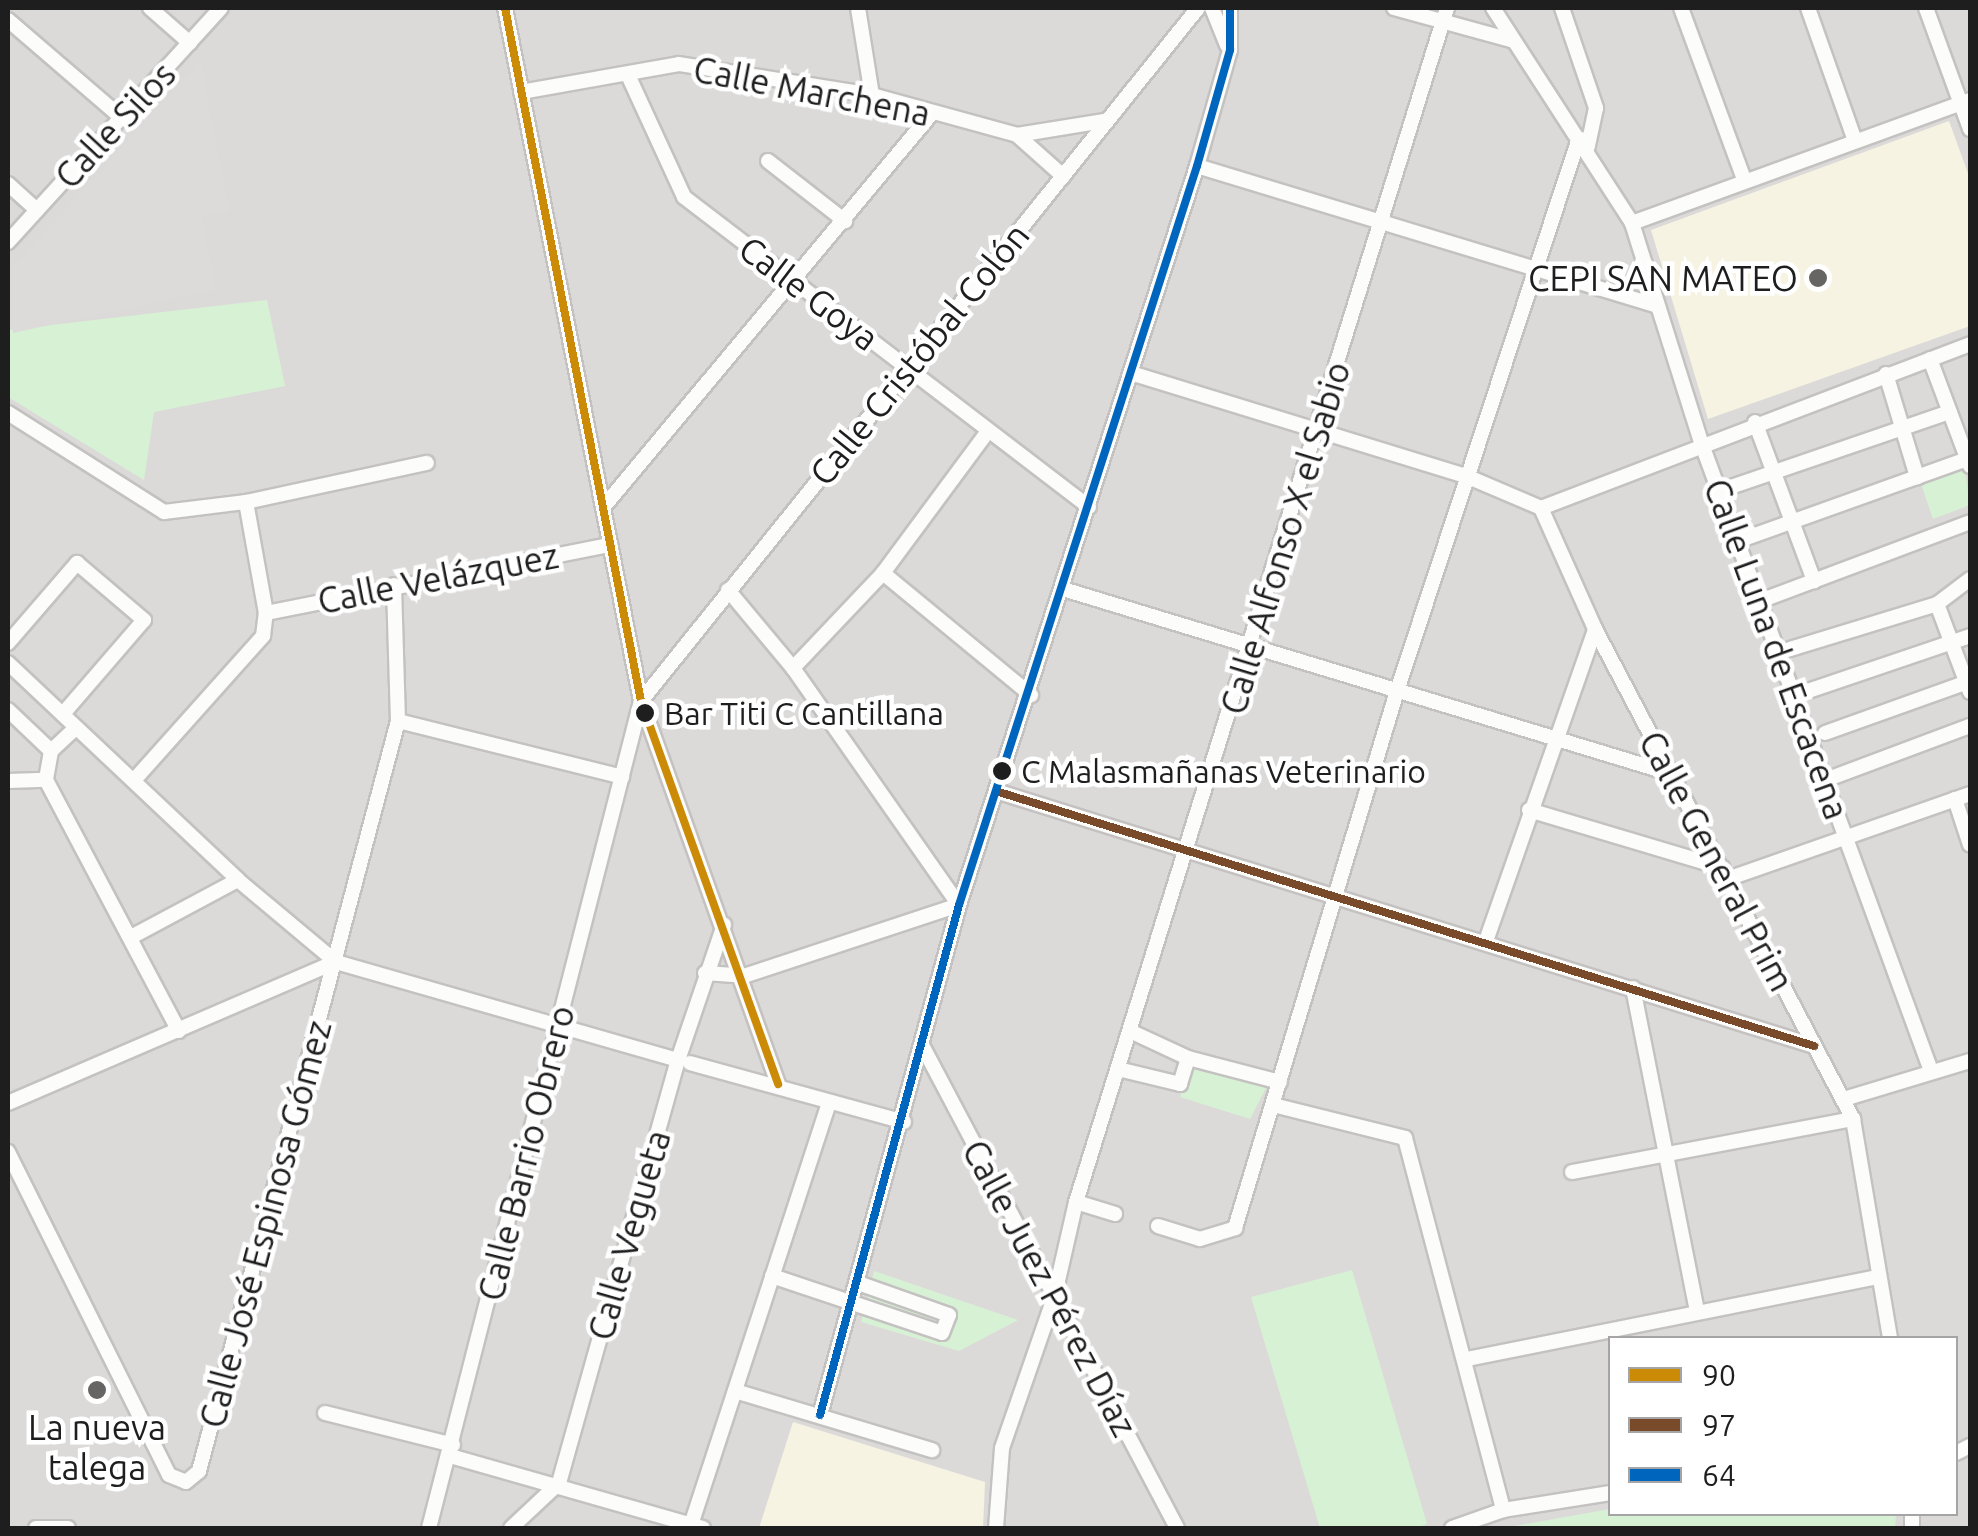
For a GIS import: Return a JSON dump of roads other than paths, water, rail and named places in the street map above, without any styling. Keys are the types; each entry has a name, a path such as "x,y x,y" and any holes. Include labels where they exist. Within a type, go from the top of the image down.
{"street":[{"path":"150,8 190,44"},
{"name":"Calle Silos","path":"8,242 221,8"},
{"path":"505,8 606,504 610,545 641,701 744,976 778,1084"},
{"path":"858,8 872,95"},
{"name":"Calle Cristóbal Colón","path":"641,701 1103,121 1198,8"},
{"path":"1212,8 1230,50"},
{"path":"820,1415 904,1122 959,905 1000,792 1198,166 1230,50 1230,8"},
{"path":"1394,8 1444,15 1511,40"},
{"name":"Calle Luna de Escacena","path":"1493,8 1511,40 1584,142 1632,223 1701,442 1932,1071"},
{"path":"1158,1226 1200,1239 1235,1228 1530,273 1596,108 1562,8"},
{"path":"1681,8 1744,179"},
{"path":"1808,8 1855,142"},
{"path":"1926,8 1966,102 1970,129"},
{"name":"Calle Alfonso X el Sabio","path":"996,1528 1002,1448 1054,1298 1076,1202 1190,848 1444,15"},
{"path":"8,20 123,119"},
{"name":"Calle Marchena","path":"521,92 679,64 872,95 1017,135 1103,121"},
{"name":"Calle Goya","path":"628,74 684,197 792,285 910,367 986,434 1088,506"},
{"path":"1632,223 1744,179 1966,102"},
{"path":"606,504 932,113"},
{"path":"1017,135 1063,176"},
{"path":"768,161 844,221"},
{"path":"1198,166 1530,273 1656,306"},
{"path":"8,184 37,210"},
{"path":"1130,373 1466,476 1541,508 1701,442 1970,344"},
{"path":"1738,541 1917,477 1969,463 1930,358"},
{"path":"1886,374 1906,427 1902,440 1917,477"},
{"path":"1720,491 1950,412"},
{"path":"8,413 164,512 246,502 426,463"},
{"path":"1755,422 1814,580"},
{"path":"793,668 883,574 986,434"},
{"path":"136,778 262,636 266,612 246,502"},
{"name":"Calle General Prim","path":"1541,508 1595,629 1668,773 1726,873 1853,1118 1890,1336"},
{"path":"1760,601 1970,522"},
{"name":"Calle Velázquez","path":"266,612 610,545"},
{"path":"8,643 78,564 144,620 63,714"},
{"path":"883,574 1030,695"},
{"path":"1790,649 1937,604 1970,579"},
{"name":"Calle José Espinosa Gómez","path":"12,1176 169,1475 186,1482 199,1471 398,721 394,585"},
{"path":"1062,589 1668,773"},
{"path":"728,590 793,668 959,905"},
{"path":"1825,733 1970,685 1950,645 1937,604"},
{"path":"1486,941 1552,738 1595,629"},
{"path":"1805,692 1970,636"},
{"path":"8,663 75,729 136,778 238,880 336,962 560,1020 684,1061 778,1084 828,1106 904,1122"},
{"name":"Calle Barrio Obrero","path":"430,1528 641,701"},
{"path":"8,710 51,751"},
{"path":"398,721 622,776"},
{"path":"1836,776 1970,726"},
{"path":"75,729 51,751 46,780 179,1031"},
{"path":"8,780 46,780"},
{"path":"1000,792 1190,848 1814,1046"},
{"path":"1529,810 1726,873 1970,794"},
{"path":"1955,799 1970,844"},
{"path":"132,936 238,880"},
{"path":"705,972 744,976 959,905"},
{"name":"Calle Vegueta","path":"558,1483 684,1061 705,972 724,924"},
{"path":"8,1103 336,962"},
{"path":"1634,988 1698,1312"},
{"path":"1132,1032 1188,1058 1280,1082"},
{"name":"Calle Juez Pérez Díaz","path":"923,1046 1177,1528"},
{"path":"1118,1070 1180,1084 1188,1058"},
{"path":"1844,1099 1970,1060"},
{"path":"1273,1105 1405,1138 1468,1359 1503,1510"},
{"path":"325,1414 694,1527 828,1106"},
{"path":"1572,1172 1853,1118"},
{"path":"8,1152 12,1176"},
{"path":"1076,1202 1115,1214"},
{"path":"772,1276 942,1332 948,1314 858,1283"},
{"path":"1468,1359 1878,1277"},
{"path":"735,1391 932,1450"},
{"path":"510,1528 558,1483"},
{"path":"1452,1528 1503,1510 1608,1493"},
{"path":"36,1528 68,1528"}],"place":[{"name":"CEPI SAN MATEO","path":"1818,278"},
{"name":"Bar Titi C Cantillana","path":"645,713"},
{"name":"C Malasmañanas Veterinario","path":"1002,771"},
{"name":"La nueva talega","path":"97,1390"}]}
